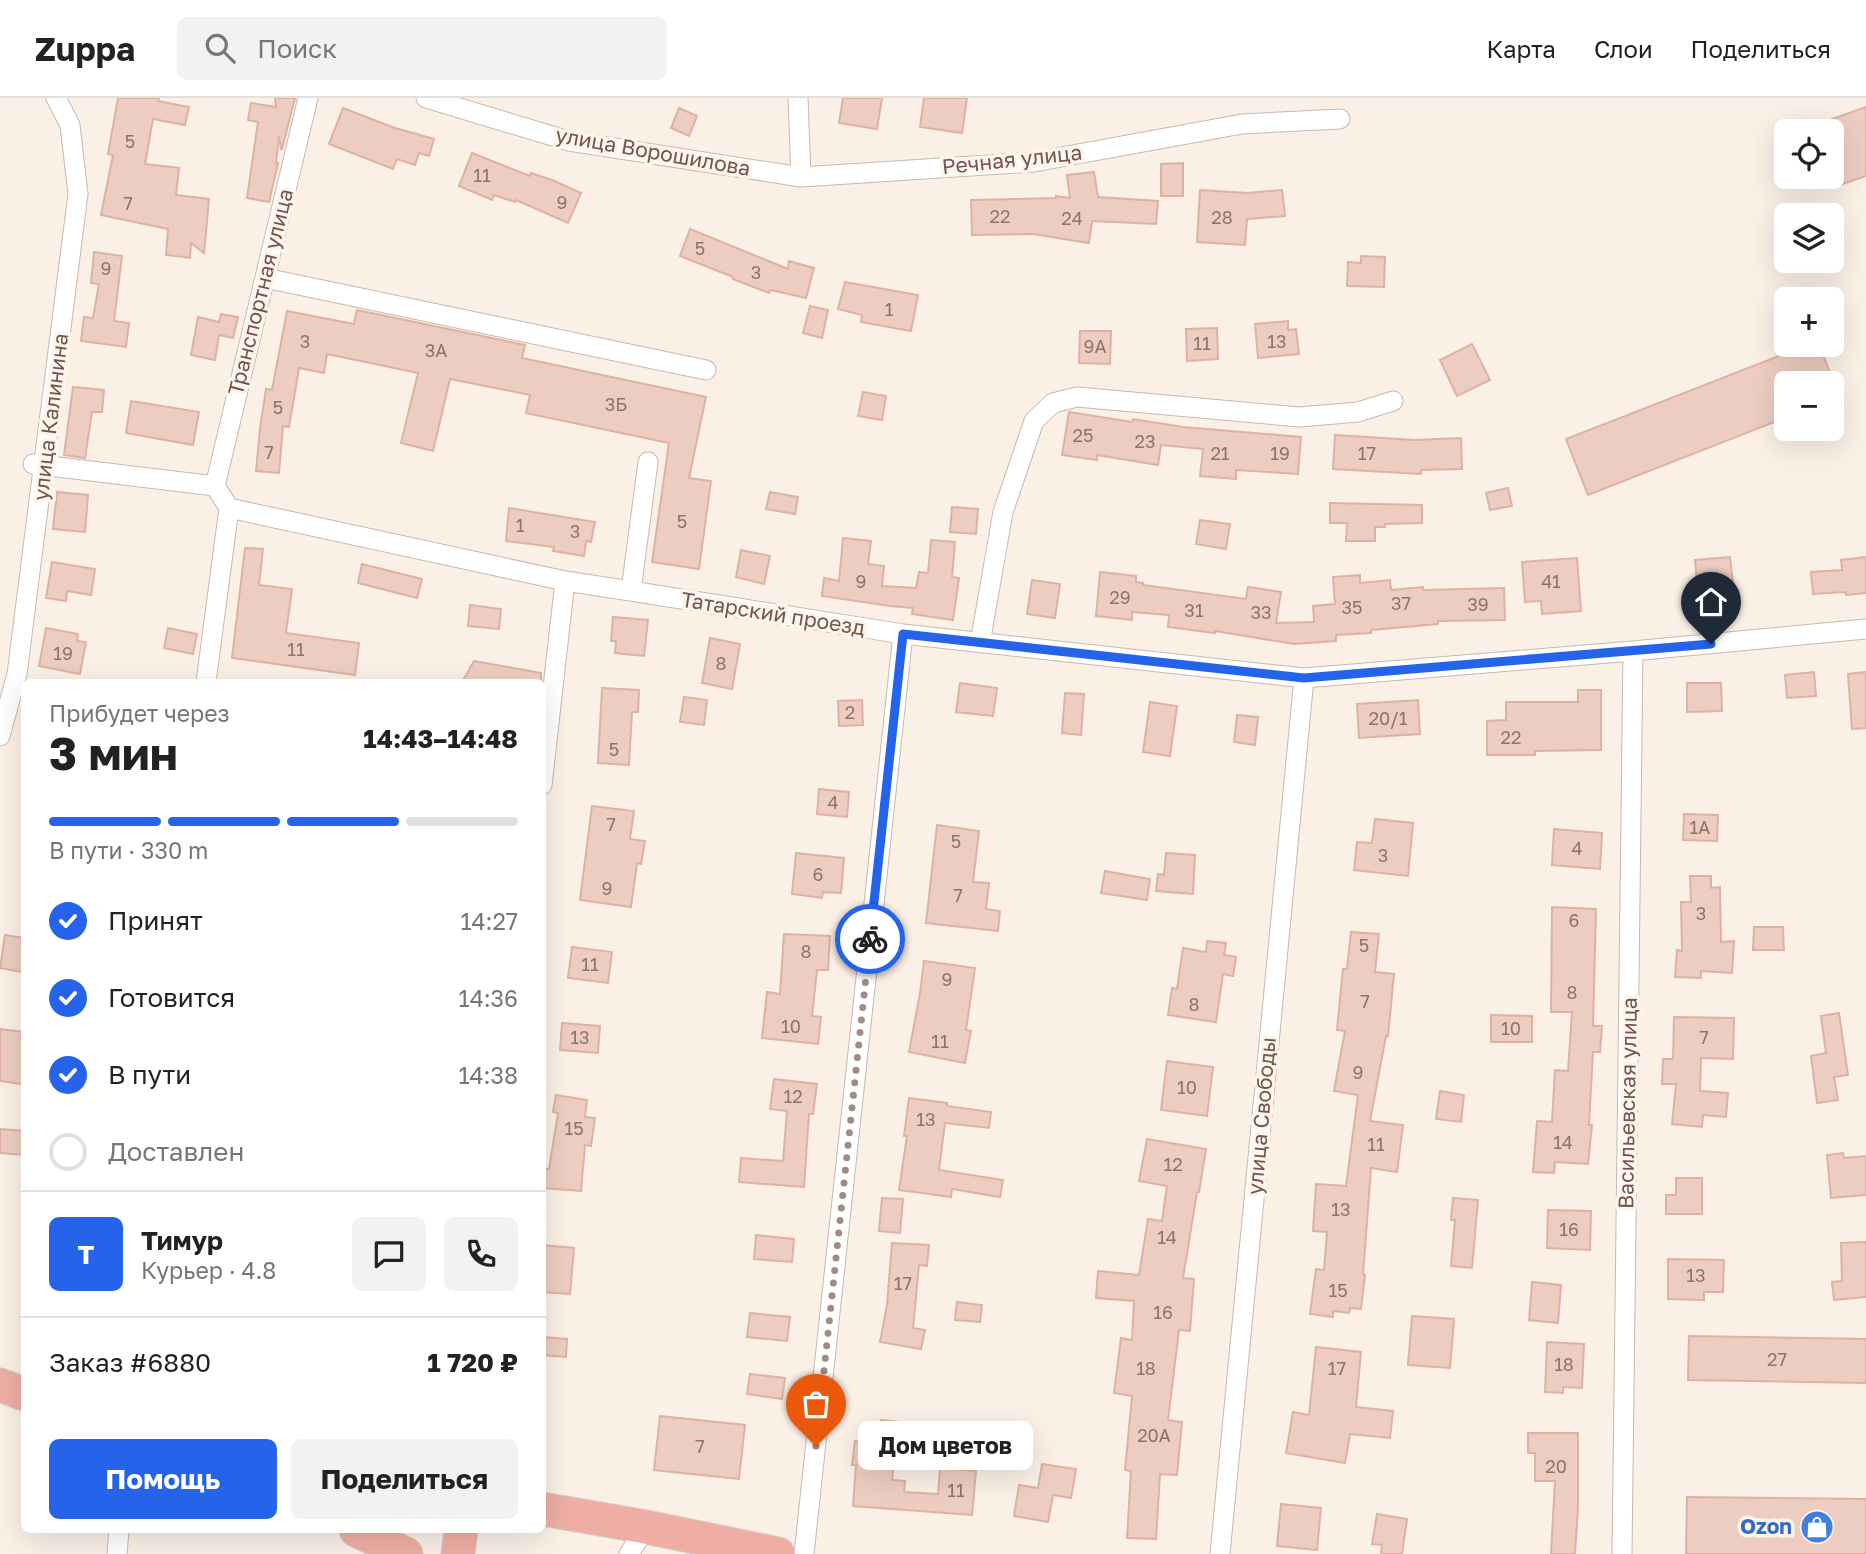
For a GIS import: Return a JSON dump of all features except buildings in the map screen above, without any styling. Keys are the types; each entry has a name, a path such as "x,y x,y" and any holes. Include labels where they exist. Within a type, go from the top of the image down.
{"highway":[{"path":"0,1385 21,1393"},
{"path":"546,1510 637,1541 778,1554"},
{"path":"362,1533 406,1554"},
{"path":"458,1554 461,1533"}],"street":[{"name":"улица Калинина","path":"0,737 17,674 39,465 78,194 70,125 56,98"},
{"name":"Транспортная улица","path":"215,486 308,98"},
{"name":"улица Ворошилова","path":"426,98 569,141 802,177"},
{"path":"798,98 802,177"},
{"name":"Речная улица","path":"802,177 1034,162 1242,124 1340,119"},
{"path":"265,278 706,370"},
{"path":"981,643 1003,512 1034,421 1053,403 1077,397 1299,417 1358,412 1393,401"},
{"path":"631,592 648,462"},
{"path":"39,465 215,486 229,508 206,679"},
{"name":"Татарский проезд","path":"229,508 565,581 631,592 903,634 1304,678 1866,629"},
{"path":"546,750 565,581"},
{"path":"804,1554 903,634"},
{"name":"Васильевская улица","path":"1622,1554 1633,651"},
{"name":"улица Свободы","path":"1220,1554 1304,678"},
{"path":"117,1554 119,1533"}],"way so far":[{"path":"816,1446 870,939"}],"place":[{"name":"Дом цветов","path":"816,1446"},
{"name":"Ozon","path":"1817,1527"}],"route":[{"path":"870,939 903,634 1304,678 1711,644"}]}
